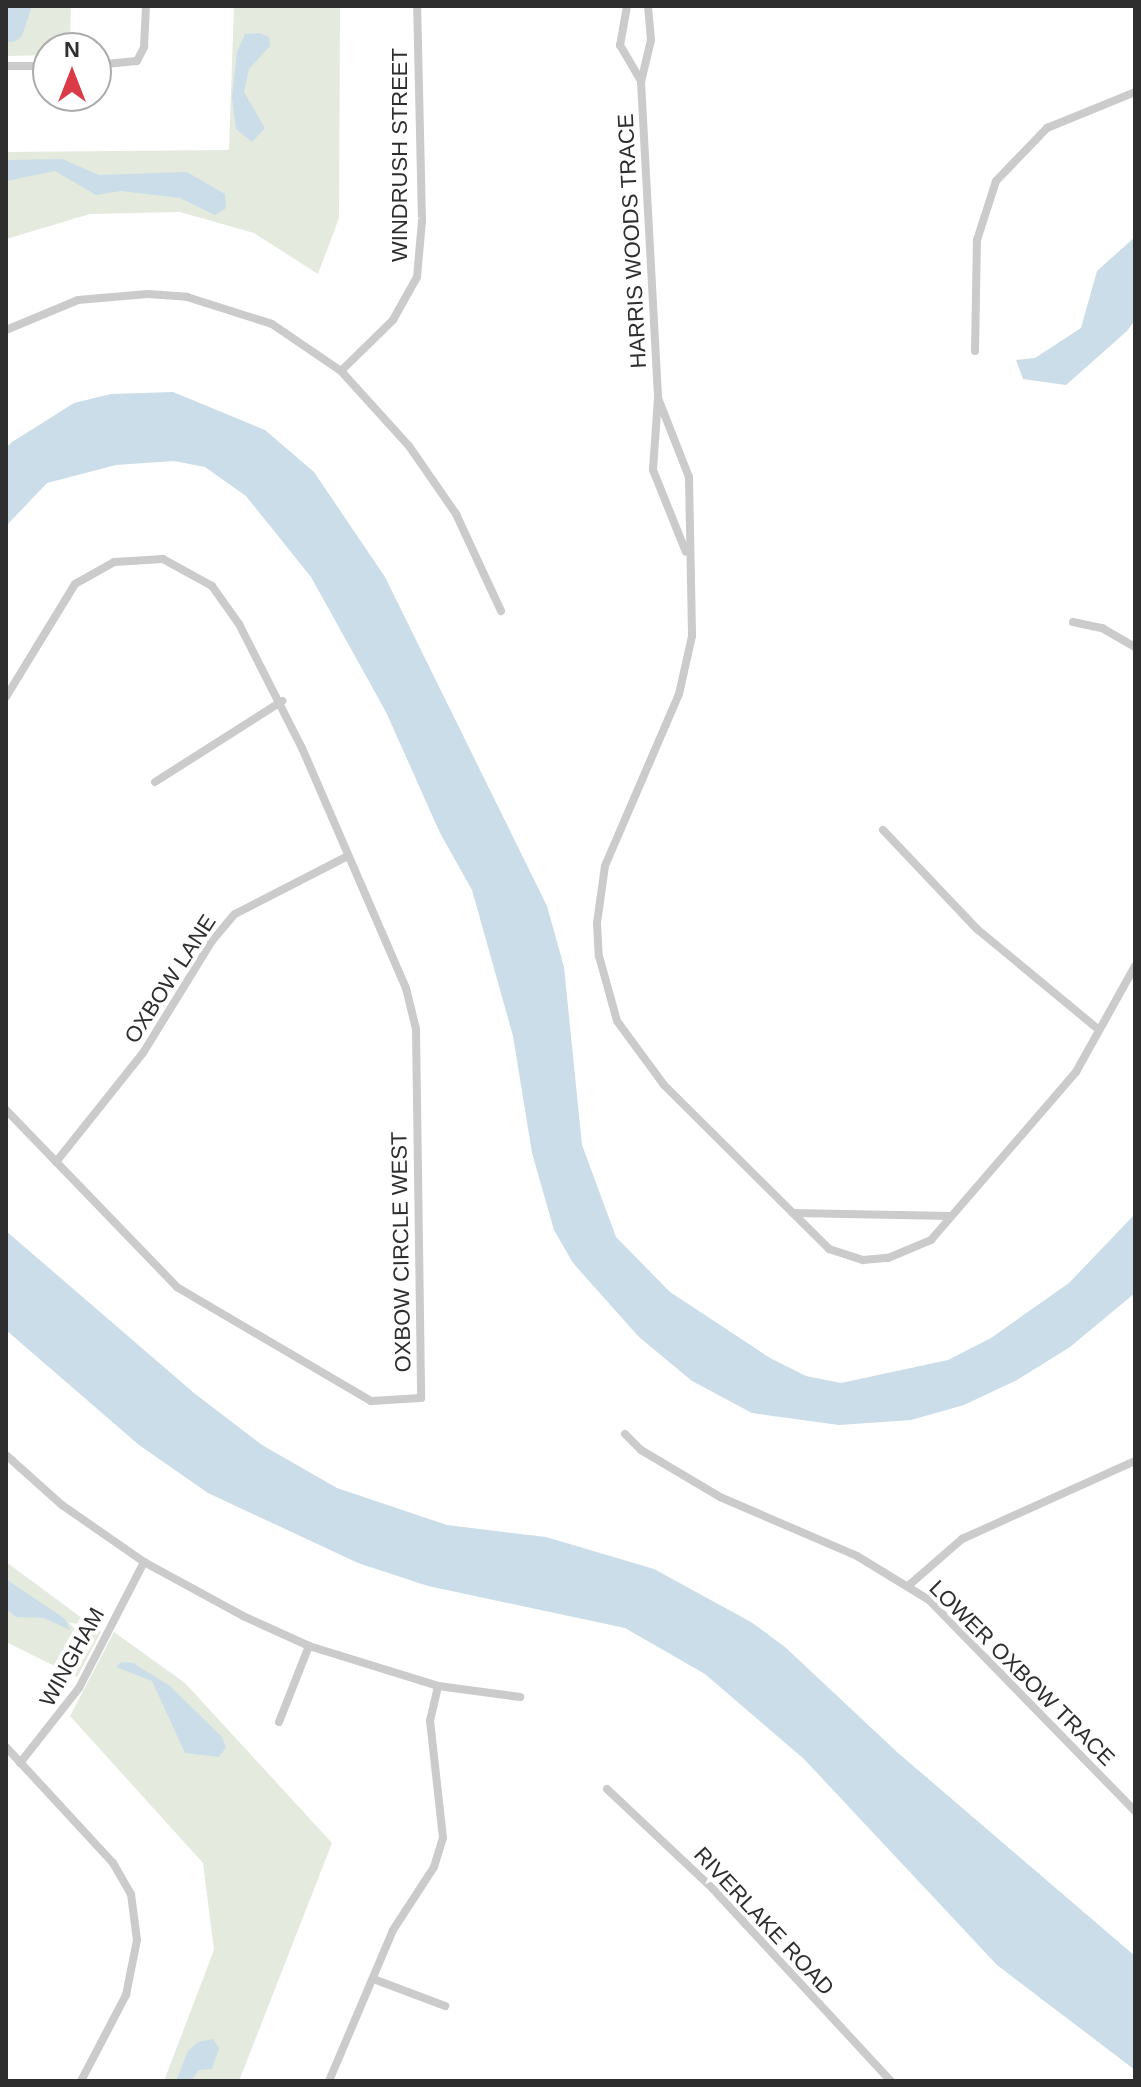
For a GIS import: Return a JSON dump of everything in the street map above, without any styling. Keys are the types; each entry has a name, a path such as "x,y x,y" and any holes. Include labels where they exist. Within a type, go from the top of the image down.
{"street":[{"path":"112,63 137,61 144,47 146,6"},
{"name":"WINDRUSH STREET","path":"341,371 393,320 417,277 422,221 417,6"},
{"name":"HARRIS WOODS TRACE","path":"627,6 620,45 641,82"},
{"name":"HARRIS WOODS TRACE","path":"648,6 651,40 641,82 658,398 653,470 657,490 687,553"},
{"path":"6,66 32,66"},
{"path":"975,351 977,240 996,181 1017,153 1047,128 1135,92"},
{"path":"6,330 78,300 148,294 187,297 272,324 341,371 409,446 456,514 501,611"},
{"name":"HARRIS WOODS TRACE","path":"658,398 689,477 687,553 692,611 687,662 679,694 605,866 599,956 617,1021 664,1085 829,1249 863,1260 909,1251 931,1240 1076,1072 1135,966"},
{"name":"OXBOW CIRCLE WEST","path":"6,697 75,584 114,562 163,559 212,586 282,701 346,857 406,988 416,1029 421,1398 371,1401 177,1287 6,1110"},
{"path":"1073,622 1102,628 1135,647"},
{"path":"155,782 282,701"},
{"path":"883,830 977,929 1099,1030"},
{"name":"OXBOW LANE","path":"56,1162 143,1053 212,941 235,914 346,857"},
{"path":"793,1213 951,1216"},
{"name":"LOWER OXBOW TRACE","path":"625,1434 641,1450 720,1497 857,1556 908,1586 957,1627 1135,1811"},
{"path":"6,1455 62,1505 144,1562 309,1646 438,1686 520,1697"},
{"path":"908,1586 962,1539 1135,1461"},
{"name":"WINGHAM","path":"20,1763 79,1688 144,1562"},
{"path":"279,1722 309,1646"},
{"path":"329,2081 376,1980 393,1930 434,1867 443,1838 430,1721 438,1686"},
{"path":"6,1747 113,1863 131,1894 137,1940 126,1995 81,2081"},
{"name":"RIVERLAKE ROAD","path":"607,1789 713,1889 891,2081"},
{"path":"376,1980 445,2006"}],"shaded area":[{"path":"6,6 71,6 70,32 32,32 32,55 6,56"},
{"path":"234,6 340,6 339,218 318,274 254,233 180,212 90,214 6,239 6,152 229,150"},
{"path":"6,1562 101,1632 77,1677 6,1642"},
{"path":"114,1632 185,1683 332,1843 239,2081 164,2081 214,1950 203,1863 70,1716"}],"water":[{"path":"6,6 32,6 22,36 14,42 6,42"},
{"path":"259,33 269,37 270,46 249,69 244,92 265,128 252,142 236,129 232,98 237,52 245,34"},
{"path":"62,159 99,175 187,172 225,194 226,208 215,215 180,198 121,191 96,195 55,171 6,181 6,160"},
{"path":"1135,237 1135,320 1127,331 1066,385 1023,379 1016,360 1035,358 1081,328 1097,271"},
{"path":"173,392 265,430 314,472 385,577 547,906 564,967 582,1145 616,1237 670,1292 770,1358 806,1376 841,1383 948,1360 991,1338 1069,1283 1135,1214 1135,1293 1070,1347 1017,1380 964,1405 911,1420 839,1425 752,1413 692,1381 639,1337 573,1263 554,1230 532,1153 513,1036 472,890 440,833 386,712 311,577 246,496 205,467 174,461 116,465 47,483 6,526 6,448 12,442 74,403 111,394"},
{"path":"6,1231 194,1393 262,1445 337,1488 447,1525 546,1537 654,1569 751,1622 785,1647 897,1752 1135,1956 1135,2070 997,1965 804,1759 705,1674 625,1628 428,1586 358,1563 208,1493 139,1445 6,1330"},
{"path":"6,1579 65,1619 70,1630 44,1618 16,1617 6,1609"},
{"path":"121,1662 133,1663 170,1686 222,1737 226,1747 219,1757 185,1753 152,1681 116,1667"},
{"path":"213,2039 219,2048 212,2069 199,2070 191,2081 176,2081 188,2051 198,2042"}]}
